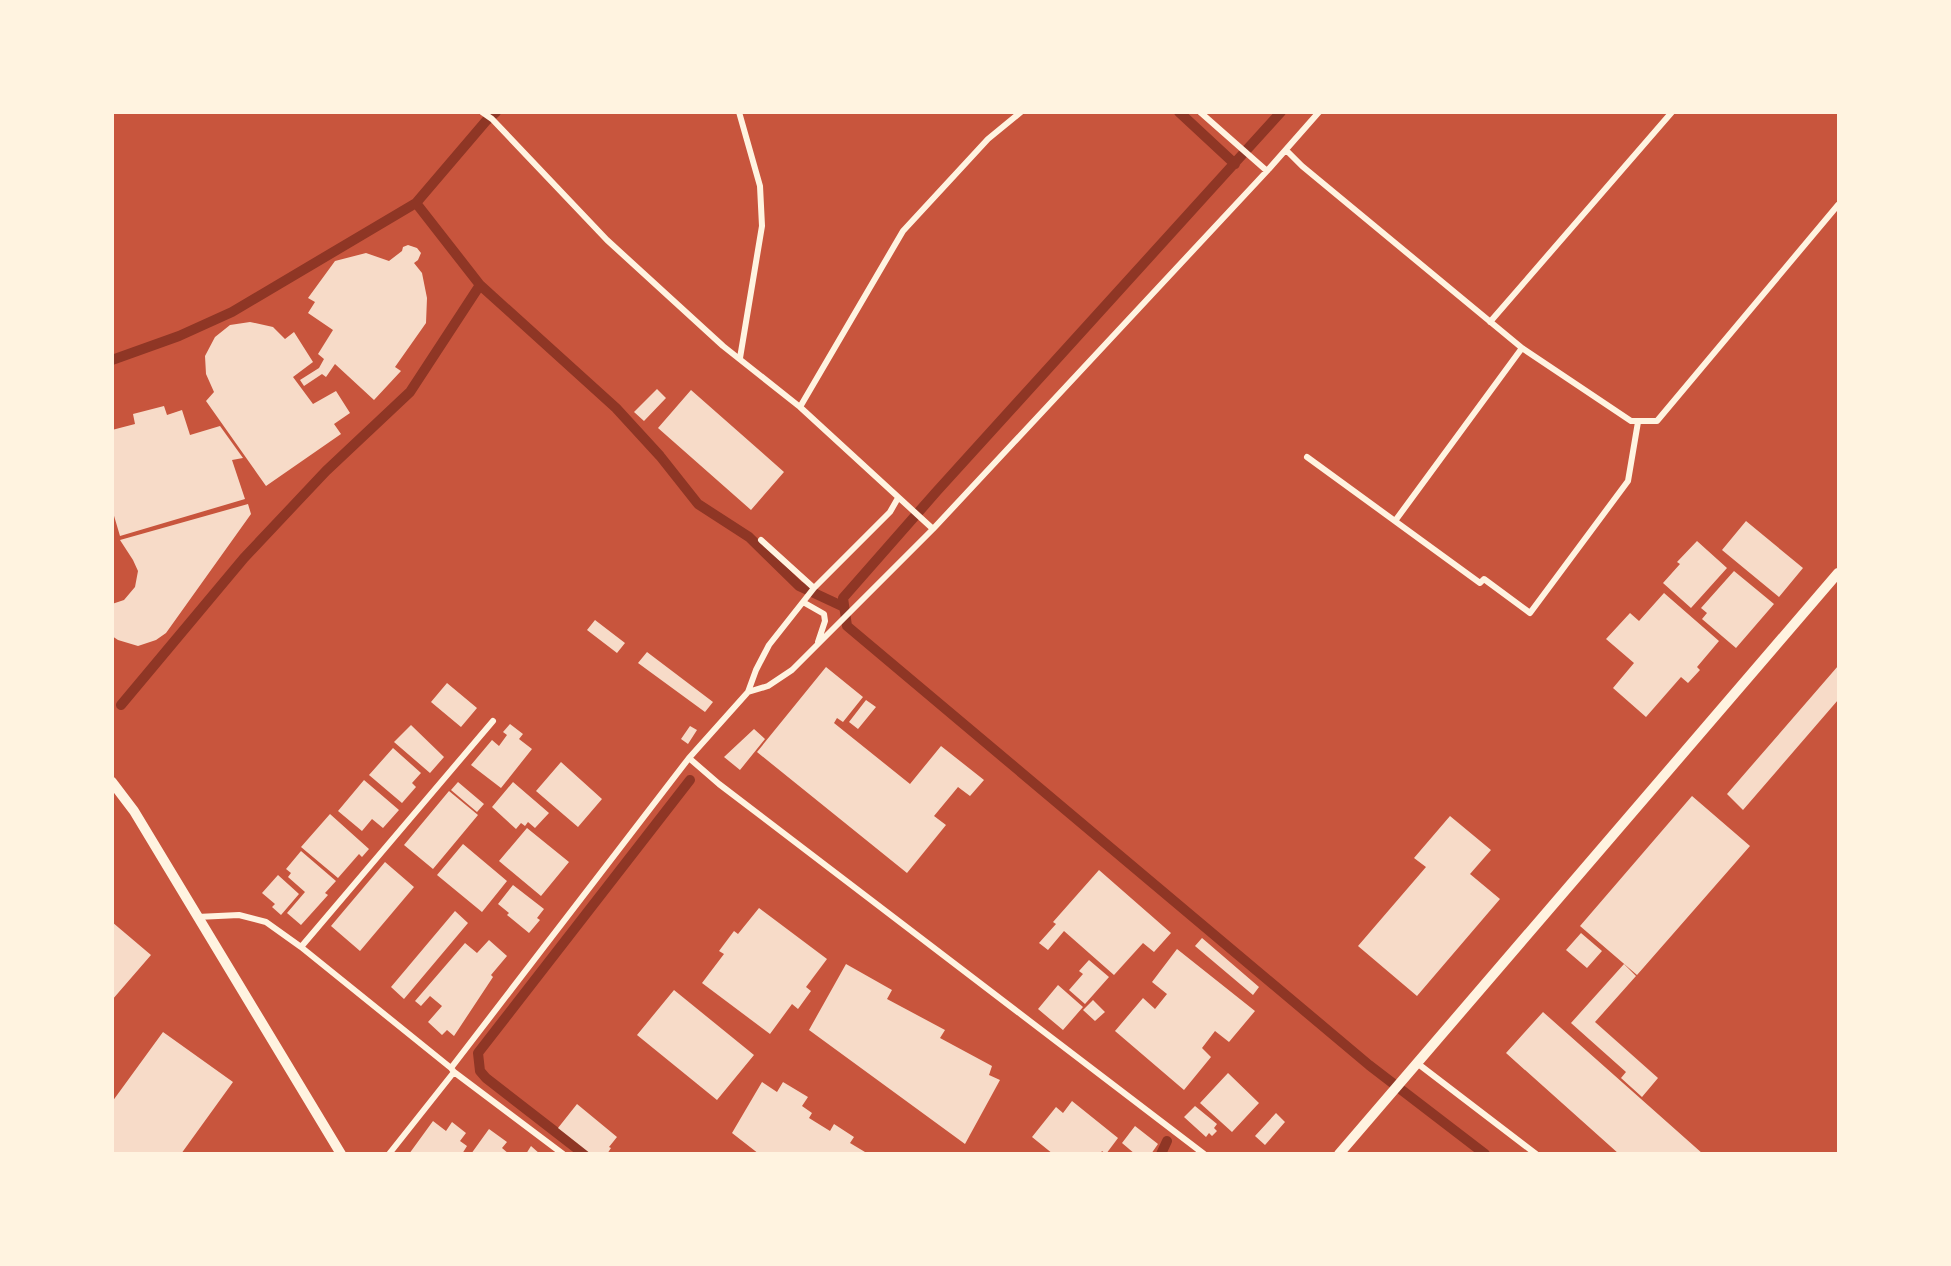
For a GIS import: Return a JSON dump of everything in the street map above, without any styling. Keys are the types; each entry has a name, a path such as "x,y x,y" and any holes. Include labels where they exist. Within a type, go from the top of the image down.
{"street":[{"path":"739,112 760,186 762,226 740,358"},
{"path":"800,406 903,231 988,139 1021,112"},
{"path":"1200,112 1267,171"},
{"path":"748,692 768,687 792,670 933,529 1267,171 1319,112"},
{"path":"1490,322 1672,112"},
{"path":"487,116 607,240 723,346 800,406 933,529"},
{"path":"1286,150 1302,166 1522,348 1631,421 1638,422 1657,421 1839,205"},
{"path":"1395,521 1522,348"},
{"path":"1307,457 1479,583 1484,579 1530,613 1628,481 1638,422"},
{"path":"389,1154 690,758 748,692 769,645 813,589 890,512 898,498"},
{"path":"761,540 813,589"},
{"path":"1340,1154 1839,573"},
{"path":"804,601 824,614 825,621 816,646"},
{"path":"301,947 493,721"},
{"path":"690,758 728,791 1204,1154"},
{"path":"112,782 134,812 342,1154"},
{"path":"197,918 238,915 266,922 301,947 464,1080 563,1154"},
{"path":"1418,1063 1536,1154"}],"building":[{"path":"408,245 417,248 421,253 414,263 422,273 427,298 426,323 395,367 401,371 374,400 335,364 326,377 322,374 304,386 300,380 319,368 324,359 318,354 333,330 308,313 315,302 308,298 335,261 366,253 389,261"},
{"path":"250,322 273,327 285,339 294,332 313,362 293,377 313,404 336,391 350,413 334,424 341,434 266,486 206,401 214,392 206,374 205,356 215,337 230,325"},
{"path":"657,389 666,398 644,421 634,412"},
{"path":"691,390 784,472 751,510 658,428"},
{"path":"164,406 167,415 182,410 190,435 220,426 243,458 232,460 245,499 120,536 112,509 112,430 135,424 133,414"},
{"path":"248,504 251,514 166,633 156,640 138,646 112,636 112,604 124,600 135,587 138,571 120,540"},
{"path":"1746,521 1803,568 1779,597 1722,550"},
{"path":"1697,541 1727,568 1691,608 1663,583 1680,564 1677,562"},
{"path":"1734,571 1774,604 1736,648 1702,619 1707,613 1701,608"},
{"path":"1664,593 1719,641 1697,667 1700,670 1688,683 1681,677 1646,717 1613,688 1634,663 1606,639 1630,613 1639,621"},
{"path":"595,620 625,643 617,653 587,630"},
{"path":"647,652 713,702 705,712 638,663"},
{"path":"1838,666 1838,700 1743,810 1727,794"},
{"path":"826,667 863,697 843,722 837,718 834,723 910,784 941,746 984,780 970,796 958,787 934,816 946,825 907,873 757,752"},
{"path":"447,683 477,708 461,727 431,702"},
{"path":"866,700 876,707 858,729 849,722"},
{"path":"510,724 523,734 519,739 532,749 501,788 471,765 492,740 499,746 507,735 503,732"},
{"path":"411,725 444,757 430,773 394,742"},
{"path":"690,726 697,730 688,744 681,739"},
{"path":"754,729 765,739 740,770 724,757"},
{"path":"393,748 421,773 412,783 416,787 402,803 369,775"},
{"path":"561,762 602,799 578,827 536,791"},
{"path":"364,780 399,810 383,828 372,819 362,831 338,811"},
{"path":"458,782 484,804 477,812 451,790"},
{"path":"513,782 549,813 535,828 528,822 525,826 521,823 516,829 492,807"},
{"path":"449,791 478,815 433,869 404,845"},
{"path":"1692,796 1750,846 1637,975 1580,926"},
{"path":"330,814 369,849 362,857 359,854 338,878 301,847"},
{"path":"1450,816 1491,850 1470,874 1500,899 1417,996 1358,946 1426,867 1414,858"},
{"path":"527,828 569,862 541,896 499,861"},
{"path":"463,844 507,881 482,912 437,875"},
{"path":"301,851 336,881 325,893 328,895 301,925 287,913 305,892 288,877 291,873 286,869"},
{"path":"385,862 414,887 360,951 331,926"},
{"path":"1099,870 1171,933 1154,952 1143,943 1114,975 1064,931 1048,950 1039,943 1056,924 1053,922"},
{"path":"278,875 299,894 281,915 272,907 275,904 262,893"},
{"path":"513,885 544,909 537,918 540,920 529,933 507,915 509,913 498,904"},
{"path":"759,908 827,959 806,987 811,991 798,1009 792,1004 770,1034 702,983 724,954 719,951 734,931 738,934"},
{"path":"455,911 468,923 404,999 391,987"},
{"path":"112,922 151,955 112,1000"},
{"path":"1581,933 1602,951 1587,968 1566,950"},
{"path":"1202,938 1259,987 1253,995 1195,946"},
{"path":"489,940 507,956 491,975 493,977 454,1036 447,1030 442,1035 428,1022 442,1006 430,996 421,1006 415,1001 465,943 477,953"},
{"path":"1177,949 1255,1011 1229,1042 1215,1031 1202,1048 1211,1057 1184,1090 1115,1031 1143,998 1155,1009 1167,994 1152,982"},
{"path":"1089,960 1109,977 1085,1004 1069,990 1083,974 1079,971"},
{"path":"846,964 892,990 887,999 945,1030 940,1038 992,1066 989,1075 1000,1080 965,1144 809,1030"},
{"path":"1624,964 1636,976 1595,1022 1658,1078 1642,1097 1621,1078 1626,1072 1571,1023"},
{"path":"1058,985 1083,1007 1063,1030 1038,1009"},
{"path":"674,990 754,1055 717,1100 637,1035"},
{"path":"1093,1000 1105,1012 1095,1021 1083,1010"},
{"path":"1543,1012 1703,1154 1619,1154 1506,1053"},
{"path":"163,1032 233,1082 181,1154 112,1154 112,1102"},
{"path":"1228,1073 1259,1103 1232,1132 1200,1103"},
{"path":"762,1082 777,1092 783,1082 808,1097 802,1106 812,1113 809,1118 830,1131 834,1124 854,1137 850,1143 865,1152 759,1154 732,1133"},
{"path":"1072,1101 1118,1138 1106,1154 1102,1151 1100,1154 1053,1154 1032,1137 1056,1107 1063,1113"},
{"path":"577,1104 617,1137 609,1147 611,1148 607,1154 591,1154 558,1128"},
{"path":"1195,1106 1217,1124 1214,1128 1217,1131 1212,1136 1209,1133 1206,1137 1184,1117"},
{"path":"1276,1113 1285,1122 1265,1145 1255,1136"},
{"path":"433,1121 446,1131 452,1122 466,1133 460,1141 467,1146 462,1154 409,1154"},
{"path":"1135,1126 1158,1144 1151,1154 1135,1154 1122,1143"},
{"path":"489,1129 507,1142 502,1148 509,1154 471,1154"},
{"path":"531,1146 540,1154 526,1154"}],"waterway":[{"path":"112,360 179,336 232,312 416,203 496,112"},
{"path":"1179,112 1235,164"},
{"path":"1281,112 937,491 843,598 847,626 1369,1065 1485,1154"},
{"path":"416,203 480,285 616,408 660,456 698,504 749,537 799,586 844,607"},
{"path":"121,705 244,558 326,471 410,392 480,285"},
{"path":"584,1154 486,1078 480,1071 478,1053 690,780"},
{"path":"1161,1154 1167,1141"}]}
